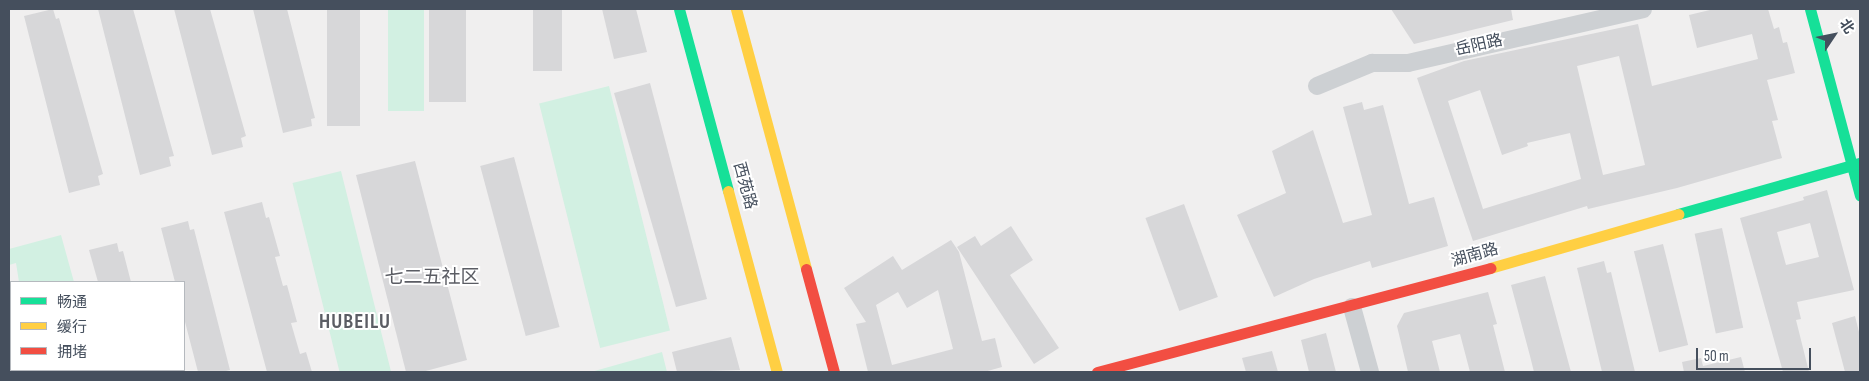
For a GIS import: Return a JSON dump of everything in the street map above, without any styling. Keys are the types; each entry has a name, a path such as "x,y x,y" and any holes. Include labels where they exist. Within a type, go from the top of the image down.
{"main road":[{"name":"西苑路","path":"679,9 778,372"},
{"path":"736,9 834,372"},
{"path":"1810,9 1856,164 1860,195"},
{"name":"湖南路","path":"1097,372 1352,308 1856,164"}],"street":[{"name":"岳阳路","path":"1317,86 1372,63 1408,63 1643,9"},
{"path":"1352,308 1370,372"}],"green space":[{"path":"388,9 424,9 424,111 388,111"},
{"path":"609,86 670,331 600,348 539,103"},
{"path":"341,171 391,372 340,372 292,183"},
{"path":"61,235 74,281 19,281 16,263 9,265 9,249"},
{"path":"10,328 10,371 98,372 9,372"},
{"path":"662,352 667,372 591,372"}],"building":[{"path":"53,9 56,19 59,18 103,174 98,176 100,185 69,193 24,16"},
{"path":"98,9 133,9 174,156 169,157 171,166 140,175"},
{"path":"174,9 210,9 246,136 241,138 243,147 212,155"},
{"path":"253,9 287,9 315,118 311,119 312,126 283,133"},
{"path":"327,9 360,9 360,126 327,126"},
{"path":"429,9 466,9 466,102 429,102"},
{"path":"533,9 562,9 562,71 533,71"},
{"path":"602,9 636,9 647,52 614,59"},
{"path":"1391,9 1511,9 1513,20 1414,44"},
{"path":"1714,9 1768,9 1774,29 1779,27 1783,43 1787,42 1795,73 1767,80 1778,120 1772,121 1782,158 1677,188 1588,209 1587,206 1473,241 1417,78 1464,61 1638,24 1652,86 1758,59 1752,34 1697,48 1689,15","holes":["1619,56 1645,165 1603,175 1577,66","1480,90 1502,155 1528,146 1527,143 1570,133 1581,179 1483,209 1448,101"]},
{"path":"650,83 707,299 676,307 614,93"},
{"path":"1362,102 1364,110 1383,105 1409,204 1434,197 1448,246 1372,268 1370,261 1314,279 1274,297 1237,215 1286,193 1272,151 1313,130 1343,223 1372,215 1343,107"},
{"path":"514,157 560,327 526,336 480,166"},
{"path":"415,161 467,360 422,372 406,372 356,175"},
{"path":"1827,190 1854,290 1797,302 1801,319 1796,320 1809,372 1783,372 1740,218 1804,200 1803,197","holes":["1810,223 1819,257 1786,265 1777,232"]},
{"path":"262,202 266,218 269,217 280,256 275,257 283,286 287,285 297,322 291,323 300,354 306,352 312,372 267,372 224,212"},
{"path":"1184,204 1218,297 1179,311 1145,218"},
{"path":"188,221 190,230 194,229 230,370 198,372 185,322 185,281 175,281 161,228"},
{"path":"1011,226 1033,260 1010,275 1059,348 1034,364 957,247 975,236 981,246"},
{"path":"1722,228 1743,328 1716,334 1695,234"},
{"path":"951,240 959,252 982,341 995,338 1002,367 984,372 868,372 856,324 866,322 844,288 893,256 902,270","holes":["938,290 953,349 892,365 876,305 898,292 907,308"]},
{"path":"117,243 119,252 123,251 131,281 98,281 89,250"},
{"path":"1663,244 1688,345 1659,352 1634,251"},
{"path":"1604,261 1607,273 1611,272 1635,372 1602,372 1577,268"},
{"path":"1545,276 1571,372 1534,372 1511,285"},
{"path":"1488,292 1497,324 1493,325 1505,372 1470,372 1460,334 1432,341 1440,372 1408,372 1397,326 1404,313"},
{"path":"1855,316 1860,336 1860,372 1845,372 1832,323"},
{"path":"1326,333 1336,372 1309,372 1301,340"},
{"path":"731,337 740,370 677,372 672,352"},
{"path":"1272,351 1278,372 1246,372 1242,358"},
{"path":"1741,357 1745,372 1684,372 1682,362 1701,358 1703,366"}],"traffic: fast":[{"path":"679,9 728,191"},
{"path":"1810,9 1860,195"},
{"path":"1678,214 1860,163"}],"traffic: slow":[{"path":"736,9 806,269"},
{"path":"728,191 777,372"},
{"path":"1490,268 1678,214"}],"traffic: jam":[{"path":"1097,372 1490,268"},
{"path":"806,269 834,372"}],"district":[{"name":"七二五社区","path":"432,278"},
{"name":"HUBEILU","path":"355,322"}]}
